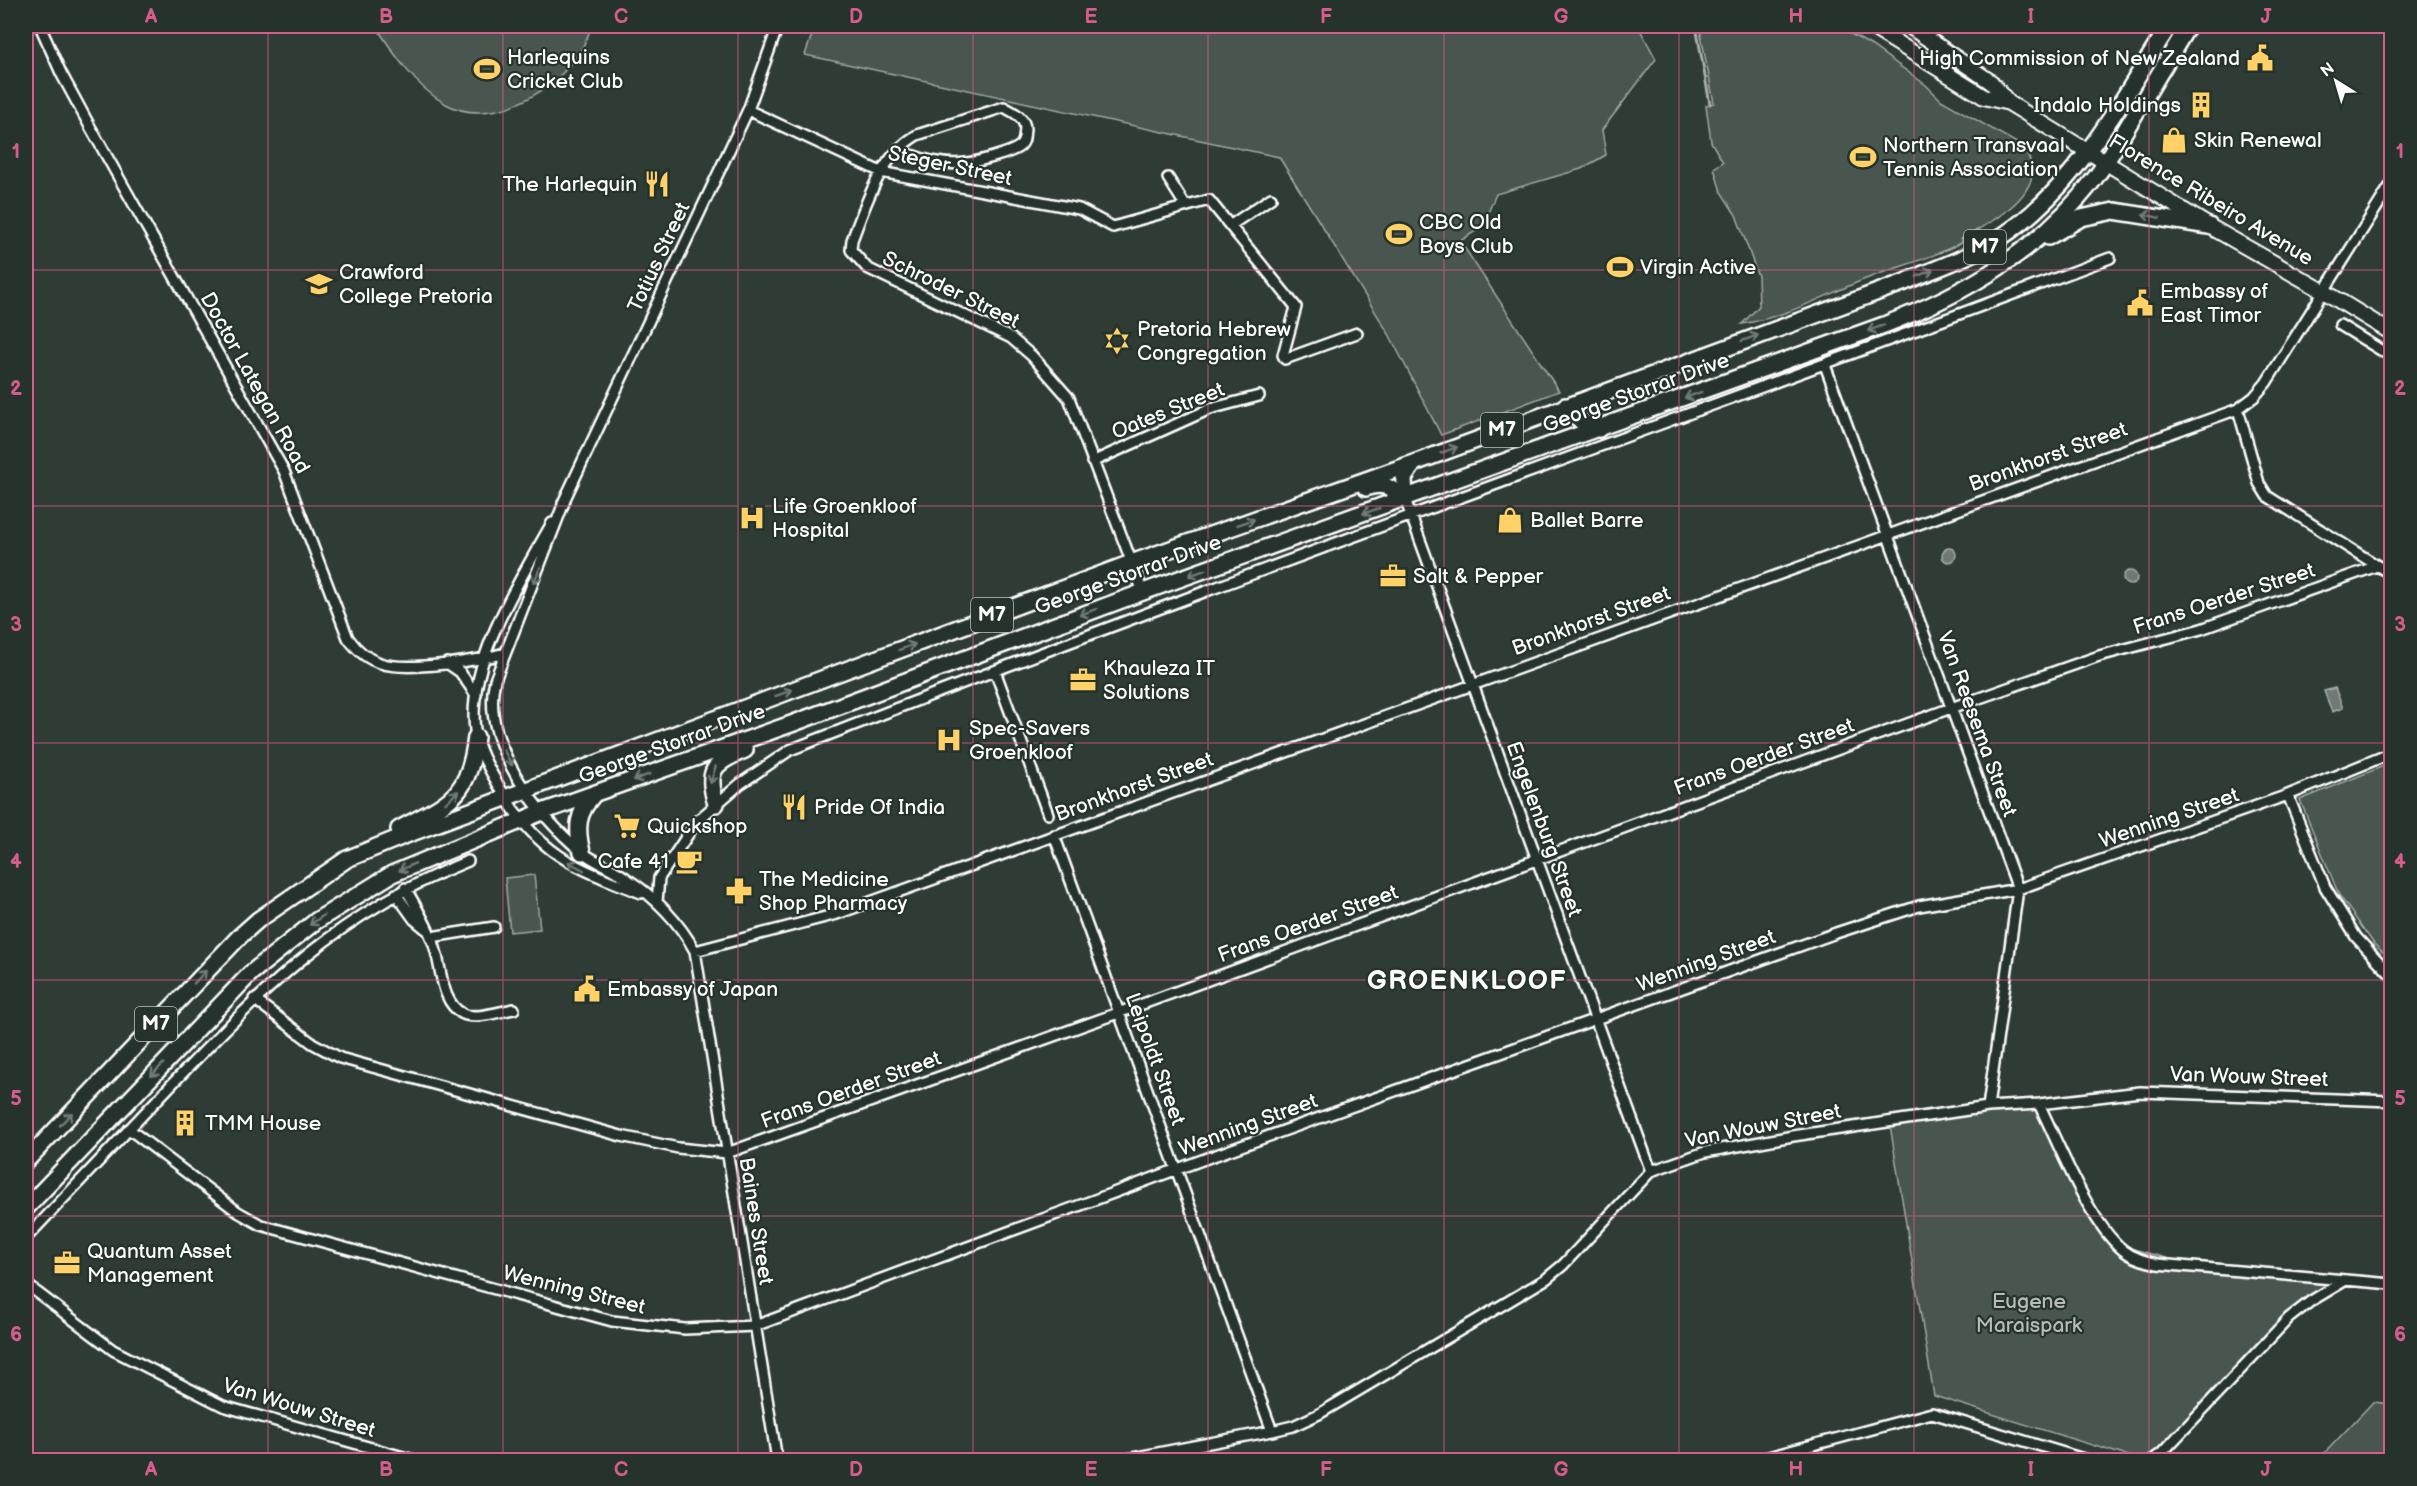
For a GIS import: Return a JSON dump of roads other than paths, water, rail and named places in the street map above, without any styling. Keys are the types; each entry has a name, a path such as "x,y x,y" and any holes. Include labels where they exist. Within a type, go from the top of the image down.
{"main road":[{"name":"Florence Ribeiro Avenue","path":"1870,26 1984,97 2009,103"},
{"name":"Florence Ribeiro Avenue","path":"1909,26 1991,82 2009,103 2209,226 2325,292 2391,333"},
{"name":"M7","path":"2089,152 2169,26"},
{"name":"M7","path":"2106,163 2188,26"},
{"name":"George Storrar Drive","path":"26,1161 240,936 267,914 347,858 525,789 1131,563 1414,463 1905,282 1984,248 2043,203 2089,152"},
{"name":"George Storrar Drive","path":"26,1208 226,997 275,952 335,908 392,874 519,820 794,723 1143,592 1599,429 1930,307 1975,284 2026,250 2067,210 2106,163"},
{"path":"2026,250 2081,218 2102,212 2125,211 2209,226"},
{"path":"1565,406 1581,421 1599,429"},
{"path":"1558,443 1567,428 1565,406"},
{"path":"1405,499 1404,478 1414,463"},
{"path":"1281,510 1306,511 1380,484 1405,499"},
{"path":"716,804 710,780 717,765 728,757 777,737 794,723"},
{"path":"347,858 451,799 470,773 476,737"},
{"path":"582,852 578,836 580,814 594,794"}],"street":[{"name":"Doctor Lategan Road","path":"40,26 63,77 284,471 298,501 346,635 361,652 383,664 398,667 485,659 505,653"},
{"name":"Totius Street","path":"519,820 487,766 476,737 476,695 485,659 518,583 564,500 748,110 778,26"},
{"name":"Schroder Street","path":"898,149 913,157 966,163 1012,151 1021,146 1025,124 1019,116 1004,107 917,135 898,149 888,158 852,240 851,250 867,268 1024,347 1069,398 1079,419 1092,462 1143,592"},
{"name":"Steger Street","path":"748,110 881,171 1086,211 1113,227 1209,200 1231,225"},
{"path":"1168,178 1185,205"},
{"name":"Bronkhorst Street","path":"695,951 837,914 2238,409 2254,397 2266,383 2325,292 2391,183"},
{"path":"1271,198 1231,225 1296,307 1282,355 1285,359 1357,333"},
{"name":"George Storrar Drive","path":"653,899 660,875 690,830 716,804 790,750 995,671 2110,258"},
{"path":"2340,326 2391,357"},
{"name":"Van Reesema Street","path":"1825,365 2018,889 1988,1107"},
{"name":"Oates Street","path":"1092,462 1210,409 1259,396"},
{"path":"2238,409 2259,483 2267,496 2391,575"},
{"name":"Engelenburg Street","path":"1405,499 1651,1172"},
{"name":"Totius Street","path":"542,812 525,789 503,749 493,722 492,693 505,653 543,562 564,500"},
{"name":"Frans Oerder Street","path":"254,999 312,1043 340,1058 621,1136 687,1150 728,1153 1119,1013 1951,708 2099,656 2200,629 2377,566"},
{"path":"485,659 495,680"},
{"path":"447,663 460,672 476,695"},
{"path":"995,671 1048,814"},
{"name":"Wenning Street","path":"129,1129 238,1212 261,1226 612,1321 676,1328 755,1326 1177,1170 1910,908 2018,889 2288,795 2391,753"},
{"path":"2288,795 2325,887 2356,937 2391,976"},
{"name":"Baines Street","path":"542,812 582,852 627,878 653,899 679,924 695,951 777,1461"},
{"name":"Baines Street","path":"519,820 546,847 572,865 653,899"},
{"name":"Leipoldt Street","path":"1054,835 1272,1431"},
{"path":"26,1238 254,999 322,941 405,888 468,861"},
{"path":"405,888 422,915 444,988 461,1013 469,1016 514,1009"},
{"path":"396,894 414,919 429,933 494,927"},
{"name":"Van Wouw Street","path":"1121,1461 1272,1431 1293,1426 1319,1414 1546,1279 1563,1265 1651,1172 1705,1152 1793,1136 1988,1107 2039,1104 2149,1091 2391,1101"},
{"path":"2039,1104 2103,1227 2124,1251 2157,1264 2391,1284"},
{"path":"2152,1461 2289,1318 2311,1301 2346,1280"},
{"name":"Van Wouw Street","path":"26,1284 113,1350 223,1406 414,1461"},
{"path":"1756,1461 1932,1413 2087,1461"}],"waterway":[{"path":"1696,26 1710,104"}],"place":[{"name":"High Commission of New Zealand","path":"2260,58"},
{"name":"Harlequins Cricket Club","path":"487,69"},
{"name":"Indalo Holdings","path":"2201,105"},
{"name":"Skin Renewal","path":"2174,140"},
{"name":"Northern Transvaal Tennis Association","path":"1863,157"},
{"name":"The Harlequin","path":"657,184"},
{"name":"CBC Old Boys Club","path":"1399,234"},
{"name":"Virgin Active","path":"1620,267"},
{"name":"Crawford College Pretoria","path":"319,284"},
{"name":"Embassy of East Timor","path":"2140,303"},
{"name":"Pretoria Hebrew Congregation","path":"1117,341"},
{"name":"Life Groenkloof Hospital","path":"752,518"},
{"name":"Ballet Barre","path":"1510,520"},
{"name":"Salt & Pepper","path":"1393,576"},
{"name":"Khauleza IT Solutions","path":"1083,680"},
{"name":"Spec-Savers Groenkloof","path":"949,740"},
{"name":"Pride Of India","path":"794,807"},
{"name":"Quickshop","path":"627,826"},
{"name":"Cafe 41","path":"689,861"},
{"name":"The Medicine Shop Pharmacy","path":"739,891"},
{"name":"Embassy of Japan","path":"587,989"},
{"name":"TMM House","path":"185,1123"},
{"name":"Quantum Asset Management","path":"67,1263"}],"district":[{"name":"GROENKLOOF","path":"1467,981"}],"park label":[{"name":"Eugene Maraispark","path":"2029,1313"}]}
